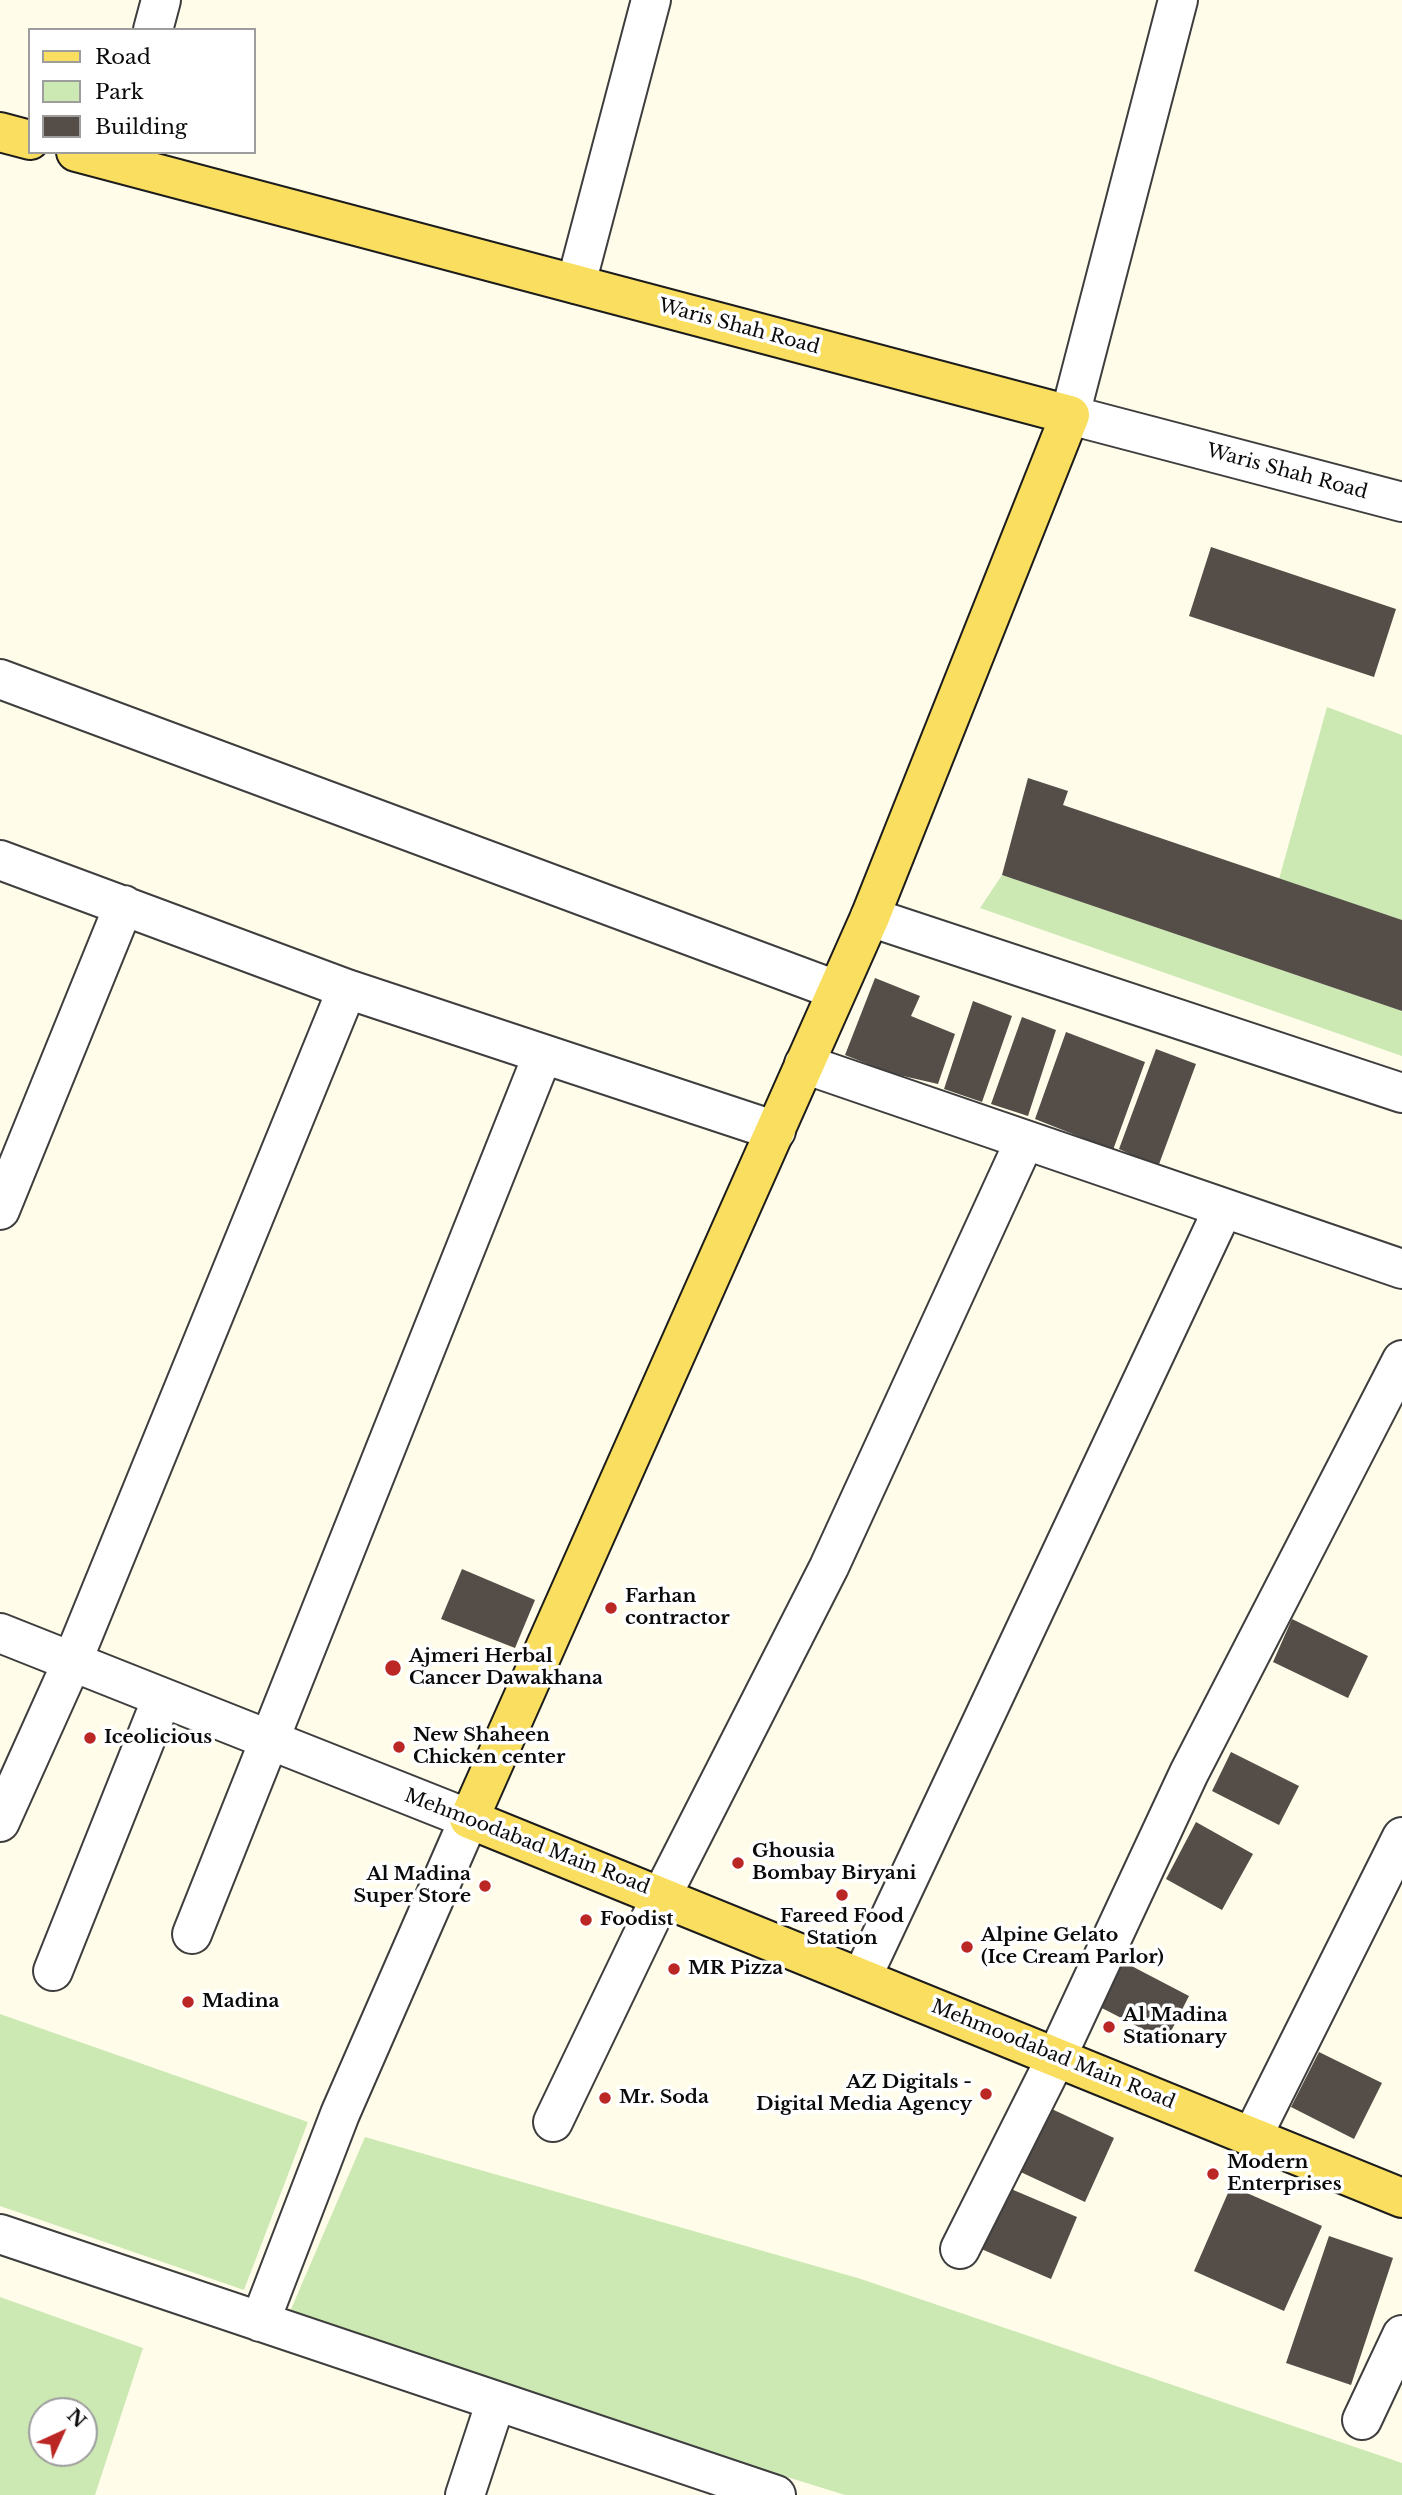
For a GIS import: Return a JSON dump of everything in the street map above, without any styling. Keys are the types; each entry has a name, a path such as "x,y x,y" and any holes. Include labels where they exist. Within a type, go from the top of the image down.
{"main road":[{"path":"0,132 28,139"},
{"name":"Waris Shah Road","path":"90,154 118,158 576,284 1070,415"},
{"path":"469,1819 870,917 1070,415"},
{"name":"Mehmoodabad Main Road","path":"469,1819 662,1895 1402,2198"}],"street":[{"path":"154,28 161,0"},
{"path":"576,284 651,0"},
{"path":"1070,415 1178,0"},
{"name":"Waris Shah Road","path":"1070,415 1402,502"},
{"path":"0,679 836,990"},
{"path":"0,860 347,989 776,1131"},
{"path":"0,1210 124,905"},
{"path":"870,917 1402,1093"},
{"path":"0,1822 72,1662 347,989"},
{"path":"192,1934 543,1054"},
{"path":"804,1064 1402,1269"},
{"path":"553,2122 662,1895 829,1567 1025,1140"},
{"path":"862,1977 1223,1209"},
{"path":"960,2249 1057,2056 1189,1773 1402,1360"},
{"name":"Mehmoodabad Main Road","path":"0,1633 469,1819"},
{"path":"53,1971 162,1698"},
{"path":"260,2322 340,2114 469,1819"},
{"path":"1252,2137 1402,1837"},
{"path":"0,2234 495,2401 707,2484 776,2495"},
{"path":"1362,2420 1402,2335"},
{"path":"465,2495 495,2401"}],"green space":[{"path":"1327,707 1402,735 1402,920 1279,879"},
{"path":"1002,875 1402,1011 1402,1056 980,908"},
{"path":"0,2014 308,2122 244,2290 0,2206"},
{"path":"365,2137 861,2279 1402,2463 1402,2495 845,2495 286,2321"},
{"path":"0,2297 143,2348 95,2495 0,2495"}],"building":[{"path":"1211,547 1396,609 1374,677 1189,616"},
{"path":"1028,778 1068,791 1063,805 1402,920 1402,1011 1002,875"},
{"path":"875,978 920,996 911,1016 955,1034 938,1084 890,1073 845,1055"},
{"path":"973,1001 1012,1016 982,1102 944,1089"},
{"path":"1022,1017 1056,1030 1028,1116 991,1104"},
{"path":"1066,1032 1145,1062 1113,1150 1035,1119"},
{"path":"1156,1049 1196,1064 1158,1167 1119,1149"},
{"path":"462,1569 535,1600 515,1648 441,1619"},
{"path":"1292,1619 1368,1656 1348,1698 1273,1662"},
{"path":"1231,1752 1299,1786 1279,1825 1212,1791"},
{"path":"1196,1822 1253,1854 1222,1910 1166,1879"},
{"path":"1120,1960 1189,1996 1166,2041 1096,2005"},
{"path":"1319,2052 1382,2083 1354,2139 1291,2107"},
{"path":"1041,2104 1114,2138 1085,2202 1012,2168"},
{"path":"1004,2186 1077,2217 1051,2279 979,2248"},
{"path":"1231,2186 1322,2226 1284,2311 1194,2271"},
{"path":"1329,2236 1393,2258 1351,2385 1286,2363"}],"place":[{"name":"Farhan contractor","path":"611,1608"},
{"name":"Ajmeri Herbal Cancer Dawakhana","path":"393,1668"},
{"name":"Iceolicious","path":"90,1738"},
{"name":"New Shaheen Chicken center","path":"399,1747"},
{"name":"Ghousia Bombay Biryani","path":"738,1863"},
{"name":"Al Madina Super Store","path":"485,1886"},
{"name":"Fareed Food Station","path":"842,1895"},
{"name":"Foodist","path":"586,1920"},
{"name":"Alpine Gelato (Ice Cream Parlor)","path":"967,1947"},
{"name":"MR Pizza","path":"674,1969"},
{"name":"Madina","path":"188,2002"},
{"name":"Al Madina Stationary","path":"1109,2027"},
{"name":"AZ Digitals - Digital Media Agency","path":"986,2094"},
{"name":"Mr. Soda","path":"605,2098"},
{"name":"Modern Enterprises","path":"1213,2174"}]}
